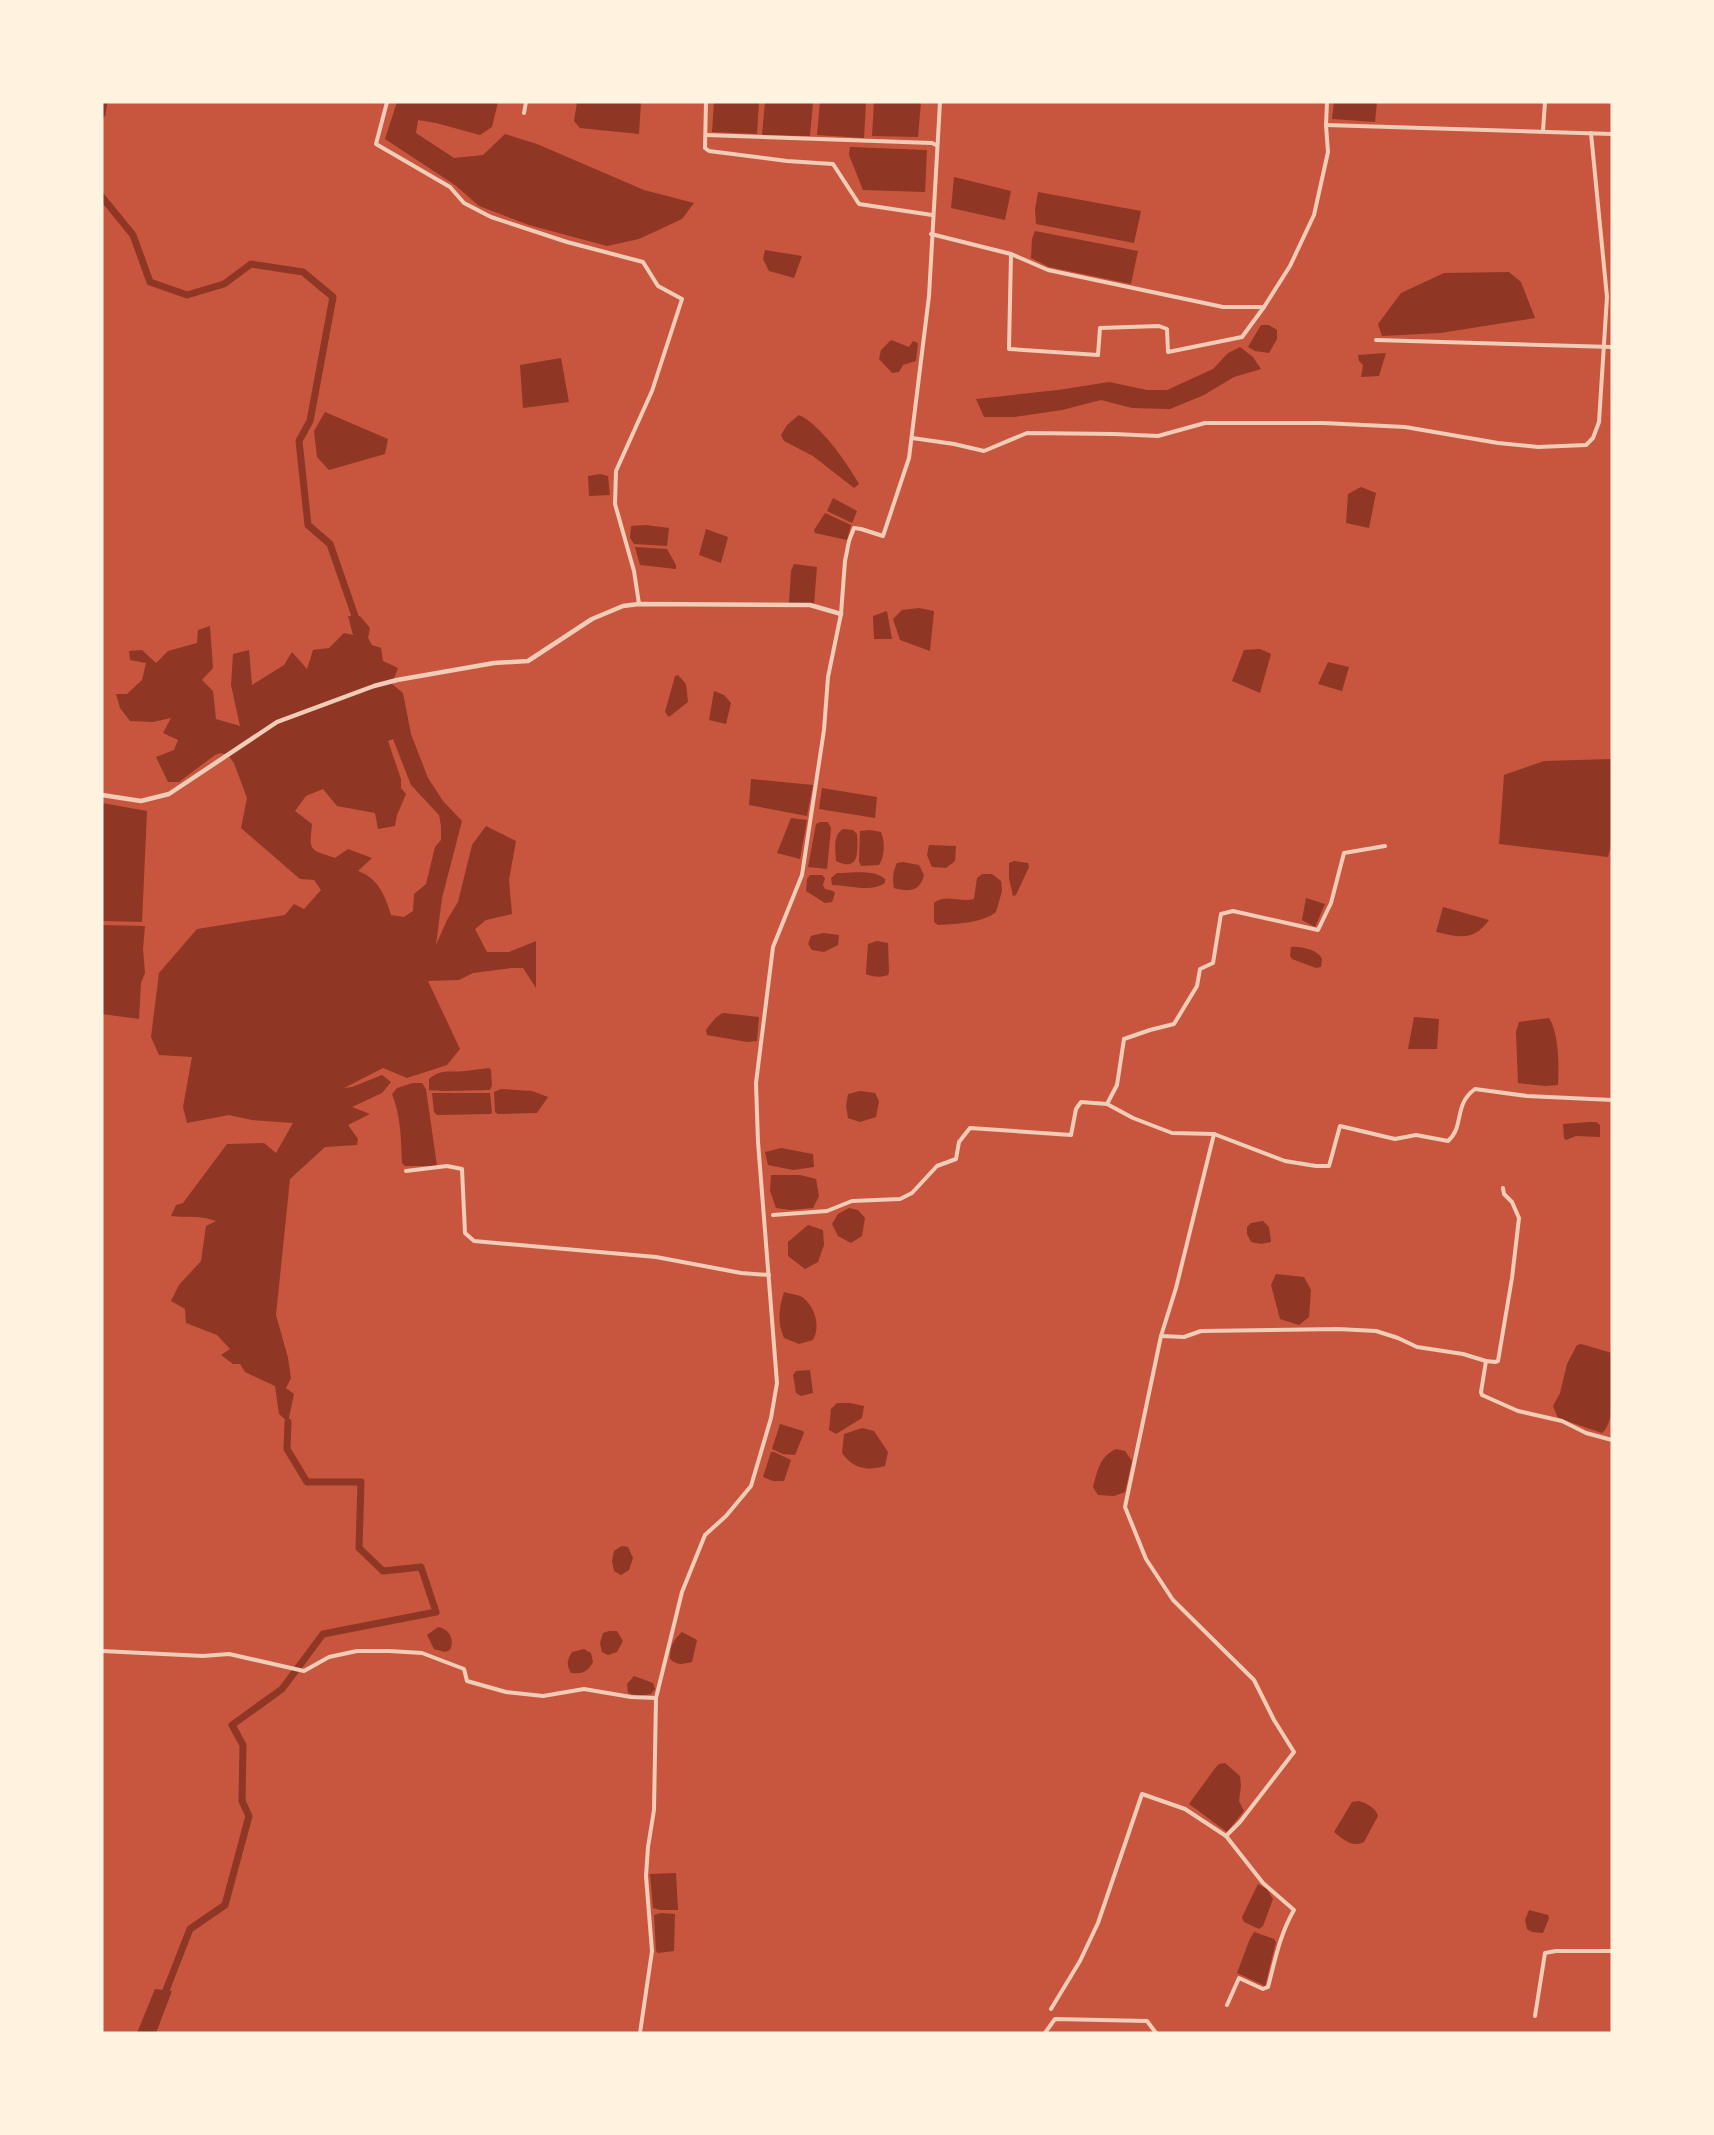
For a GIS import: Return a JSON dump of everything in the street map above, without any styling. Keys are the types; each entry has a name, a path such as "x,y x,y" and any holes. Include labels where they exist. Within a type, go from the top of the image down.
{"street":[{"path":"387,102 376,144 450,187 464,203 491,217 567,242 643,262 658,286 682,299 656,380 616,471 615,504 634,571 639,604"},
{"path":"524,113 526,102"},
{"path":"706,102 705,148 709,152 833,164 859,204 932,215"},
{"path":"640,2033 652,1951 646,1876 654,1810 656,1698 682,1592 705,1535 726,1516 751,1485 771,1418 777,1383 758,1142 756,1083 773,947 802,875 824,730 828,677 841,614 849,541 854,528 883,536 909,458 929,296 940,102"},
{"path":"1011,254 1009,349 1098,356 1100,328 1159,326 1167,329 1168,352 1242,337 1290,266 1314,215 1328,152 1327,102"},
{"path":"1543,131 1545,102"},
{"path":"1326,125 1612,134"},
{"path":"912,438 954,444 984,452 1027,434 1158,436 1205,423 1275,423 1405,427 1538,447 1586,445 1593,438 1599,422 1607,297 1591,133"},
{"path":"705,135 932,143 936,145"},
{"path":"931,234 1011,254 1048,270 1223,307 1264,307"},
{"path":"1376,340 1612,347"},
{"path":"102,795 141,801 169,794 277,722 374,686 397,680 494,663 528,661 592,619 623,606 639,604 810,605 841,614"},
{"path":"1107,1104 1117,1085 1124,1040 1174,1024 1197,986 1200,969 1214,963 1221,914 1233,910 1318,930 1331,903 1344,853 1385,846"},
{"path":"773,1215 827,1211 852,1201 900,1199 912,1193 938,1166 956,1159 959,1142 970,1128 1071,1136 1078,1104 1081,1102 1107,1104 1133,1119 1172,1132 1214,1134 1285,1161 1329,1166 1340,1126 1395,1139 1416,1135 1448,1141 1455,1135 1461,1107 1467,1095 1475,1089 1527,1096 1612,1100"},
{"path":"1214,1134 1179,1277 1161,1336 1125,1507 1146,1559 1173,1600 1254,1680 1274,1720 1294,1752 1240,1822 1226,1836"},
{"path":"406,1171 447,1166 462,1169 465,1233 474,1241 656,1257 741,1273 769,1275"},
{"path":"1161,1336 1184,1337 1201,1331 1213,1330 1376,1331 1417,1347 1463,1354 1495,1362 1498,1360 1518,1240 1519,1218 1512,1202 1504,1194 1503,1188"},
{"path":"1486,1361 1482,1395 1518,1411 1562,1421 1586,1433 1612,1440"},
{"path":"102,1651 203,1656 229,1654 304,1671 329,1657 357,1651 422,1653 464,1669 467,1681 506,1692 543,1696 584,1689 631,1697 656,1698"},
{"path":"1051,2009 1080,1960 1098,1923 1142,1794 1185,1809 1226,1836 1263,1883 1294,1910 1282,1933 1268,1987 1263,1989 1239,1978 1227,2005"},
{"path":"1535,2016 1545,1953 1612,1951"},
{"path":"1045,2033 1055,2019 1147,2021 1156,2033"}],"shaded area":[{"path":"397,102 498,102 492,127 480,135 418,120 416,133 454,158 483,155 505,134 537,144 644,190 694,203 682,219 639,239 607,246 529,225 479,206 455,185 385,139"},
{"path":"577,102 641,102 639,134 580,128 574,121"},
{"path":"714,102 759,102 757,134 712,132"},
{"path":"765,102 813,102 810,136 762,135"},
{"path":"820,102 866,102 864,138 817,135"},
{"path":"874,102 921,102 918,137 872,136"},
{"path":"1334,102 1377,102 1375,122 1332,119"},
{"path":"850,147 927,150 925,192 863,190 849,155"},
{"path":"954,177 1011,191 1005,220 951,208"},
{"path":"1038,192 1141,211 1134,243 1036,224 1035,209"},
{"path":"1035,231 1138,251 1131,284 1049,267 1031,258"},
{"path":"765,250 802,256 794,278 769,271 763,259"},
{"path":"1509,272 1521,282 1535,318 1440,333 1382,336 1378,324 1401,293 1444,273"},
{"path":"1261,325 1269,325 1277,330 1277,339 1269,353 1255,351 1248,347"},
{"path":"891,340 909,347 913,341 918,343 916,361 903,365 899,372 892,373 879,359 881,350"},
{"path":"1240,347 1253,357 1261,369 1234,377 1204,395 1170,409 1132,408 1101,400 1062,410 1014,417 984,417 976,399 1109,382 1147,390 1167,390 1213,369 1228,353"},
{"path":"1386,353 1379,376 1361,377 1363,365 1358,355"},
{"path":"561,358 569,402 523,408 520,365"},
{"path":"325,412 388,439 385,454 329,470 317,457 314,431"},
{"path":"799,415 824,435 859,484 854,488 813,456 784,441 781,435 787,425"},
{"path":"600,474 608,476 610,495 589,496 588,476"},
{"path":"1361,487 1376,493 1369,528 1346,523 1348,494"},
{"path":"833,498 857,511 852,523 827,511"},
{"path":"825,513 851,525 847,540 815,533 814,530"},
{"path":"631,526 669,528 667,546 634,544 630,538"},
{"path":"706,529 728,537 721,563 699,555"},
{"path":"635,547 667,549 676,569 640,565"},
{"path":"794,564 817,567 814,604 789,603 791,571"},
{"path":"919,608 934,611 930,651 900,640 893,619 902,610"},
{"path":"887,611 892,639 874,639 873,616"},
{"path":"348,616 360,616 370,628 368,638 372,645 381,648 383,661 398,668 392,684 403,693 411,734 428,778 443,801 462,821 442,898 436,945 458,902 472,845 486,826 516,841 509,880 512,914 486,920 475,929 487,952 509,952 536,941 536,988 523,968 473,973 459,980 428,981 460,1049 447,1065 407,1078 383,1068 344,1088 382,1075 391,1082 382,1093 352,1107 370,1114 348,1125 358,1139 357,1145 325,1147 290,1179 276,1315 291,1378 286,1388 294,1394 288,1422 279,1414 275,1386 245,1372 240,1364 233,1364 221,1355 230,1349 217,1335 186,1323 185,1309 171,1301 179,1285 201,1261 206,1226 216,1221 199,1217 171,1216 176,1205 183,1203 227,1144 264,1143 276,1153 293,1123 252,1120 229,1115 187,1123 183,1107 192,1057 159,1055 151,1037 159,973 197,929 285,915 294,904 304,909 321,890 314,880 300,879 241,828 247,798 234,763 228,755 221,753 215,755 179,782 168,782 156,757 174,750 178,740 163,733 171,718 153,722 130,721 120,708 116,694 127,694 142,680 146,663 130,660 129,651 142,650 156,663 168,651 197,643 198,630 210,626 213,668 202,680 213,691 216,719 240,726 231,685 233,654 249,650 252,685 284,665 292,652 307,669 313,650 329,648 344,633 353,635","holes":["393,739 411,785 439,815 441,840 435,847 426,884 414,894 413,911 404,917 391,915 380,888 371,878 358,871 372,858 348,849 335,858 316,851 311,845 312,824 295,811 306,796 323,789 337,806 375,813 378,829 395,826 406,794 401,788 401,779 388,741"]},
{"path":"1260,649 1271,654 1260,693 1232,681 1244,650"},
{"path":"1328,662 1349,667 1342,691 1318,684"},
{"path":"678,675 686,684 688,702 669,717 665,712 675,676"},
{"path":"714,691 724,695 731,703 726,724 709,720"},
{"path":"1612,759 1612,841 1608,857 1499,844 1504,775 1544,761"},
{"path":"751,779 813,785 807,816 749,805"},
{"path":"822,788 877,797 875,818 819,809"},
{"path":"102,803 147,811 142,922 102,921"},
{"path":"791,818 807,820 800,859 777,853"},
{"path":"828,822 831,828 827,869 808,867 816,824"},
{"path":"843,829 853,830 857,834 856,858 850,864 836,861 836,839"},
{"path":"860,831 881,832 884,844 882,857 879,865 861,866 859,861"},
{"path":"929,845 956,846 955,861 946,868 932,867 927,855"},
{"path":"1014,861 1028,863 1029,867 1016,895 1013,896 1009,878 1009,863"},
{"path":"897,863 919,865 924,875 920,885 916,888 904,890 894,888 893,878"},
{"path":"837,873 875,874 885,879 885,883 873,888 832,885 831,878"},
{"path":"982,874 992,874 1001,881 1002,891 996,912 984,919 969,922 938,925 934,922 934,903 948,898 974,899 977,878"},
{"path":"810,875 822,875 825,878 823,885 825,889 835,893 832,902 825,903 806,891 807,879"},
{"path":"1306,898 1325,904 1315,927 1302,920"},
{"path":"1443,907 1489,920 1471,935 1459,936 1436,932"},
{"path":"102,925 145,926 143,949 145,973 141,983 139,1019 102,1014"},
{"path":"823,933 839,935 838,945 824,952 812,950 808,944 811,936"},
{"path":"877,941 888,943 889,972 888,975 882,977 866,974 868,944"},
{"path":"1291,947 1304,948 1317,953 1322,959 1321,967 1316,968 1292,959"},
{"path":"724,1013 759,1017 757,1041 747,1042 707,1035 706,1030 716,1018"},
{"path":"1414,1017 1439,1019 1437,1049 1408,1049"},
{"path":"1549,1018 1557,1041 1558,1085 1518,1083 1516,1032 1519,1022"},
{"path":"489,1068 492,1085 490,1090 429,1090 429,1079 438,1073"},
{"path":"422,1083 426,1089 437,1166 405,1166 402,1163 399,1119 392,1094 397,1088"},
{"path":"501,1089 532,1091 548,1097 537,1113 498,1114 495,1112 494,1092"},
{"path":"860,1091 875,1093 879,1101 876,1117 860,1122 848,1118 846,1106 848,1094"},
{"path":"432,1093 490,1093 492,1112 491,1114 437,1115 434,1112"},
{"path":"1596,1122 1600,1125 1600,1137 1576,1136 1566,1140 1564,1138 1563,1124"},
{"path":"781,1148 813,1154 814,1167 793,1170 768,1165 765,1152"},
{"path":"771,1175 800,1175 816,1179 819,1196 813,1208 790,1210 776,1208 770,1191"},
{"path":"849,1208 858,1210 865,1218 862,1236 851,1243 838,1236 832,1224 838,1214"},
{"path":"1263,1221 1269,1227 1271,1242 1261,1244 1251,1242 1247,1234 1247,1227 1251,1223"},
{"path":"808,1225 823,1230 824,1245 818,1262 805,1269 788,1256 788,1242"},
{"path":"1276,1274 1304,1277 1311,1290 1309,1317 1299,1325 1280,1319 1271,1285"},
{"path":"784,1292 798,1295 807,1301 816,1323 813,1340 799,1344 784,1338 780,1326 780,1315"},
{"path":"1581,1344 1612,1353 1612,1408 1607,1427 1602,1433 1558,1418 1553,1406 1560,1393 1567,1364 1577,1345"},
{"path":"810,1370 813,1393 801,1396 796,1393 793,1375 796,1371"},
{"path":"837,1403 864,1406 862,1418 836,1434 829,1430 831,1409"},
{"path":"780,1424 804,1433 795,1455 783,1454 772,1449"},
{"path":"862,1428 874,1431 888,1452 885,1466 861,1467 851,1462 842,1453 844,1434"},
{"path":"1116,1449 1125,1451 1132,1461 1125,1492 1114,1496 1098,1495 1093,1487 1098,1470 1106,1456"},
{"path":"771,1452 791,1460 784,1481 773,1481 763,1477"},
{"path":"622,1546 628,1547 633,1558 629,1570 621,1575 614,1571 612,1561 614,1551"},
{"path":"438,1627 445,1630 451,1638 450,1650 445,1652 434,1649 427,1635"},
{"path":"617,1631 623,1641 617,1652 608,1655 602,1652 600,1643 603,1633"},
{"path":"682,1632 697,1640 692,1662 680,1664 670,1659 670,1654 676,1638"},
{"path":"584,1649 591,1653 593,1662 584,1672 571,1673 568,1662 572,1652"},
{"path":"634,1676 653,1683 655,1689 651,1694 638,1696 628,1693 627,1684"},
{"path":"1225,1763 1240,1776 1239,1801 1244,1811 1227,1832 1189,1804 1216,1767"},
{"path":"1359,1801 1373,1808 1378,1816 1364,1842 1356,1844 1348,1842 1334,1832 1352,1802"},
{"path":"676,1873 678,1910 653,1908 650,1874"},
{"path":"1258,1884 1267,1889 1273,1899 1263,1926 1259,1929 1244,1922 1242,1917"},
{"path":"1529,1910 1548,1915 1543,1933 1527,1929 1525,1920"},
{"path":"675,1914 674,1951 658,1953 656,1951 654,1915"},
{"path":"1254,1932 1274,1939 1276,1942 1265,1986 1237,1973"},
{"path":"155,1989 172,1991 156,2033 137,2033"}],"waterway":[{"path":"102,114 104,102"},
{"path":"102,197 133,235 150,282 187,295 224,284 251,264 303,272 333,297 310,421 299,441 308,525 330,544 355,616"},
{"path":"163,1998 190,1929 225,1905 249,1816 242,1801 243,1745 232,1725 282,1689 323,1634 436,1612 421,1567 383,1571 359,1548 361,1482 307,1482 287,1449 288,1422"}]}
